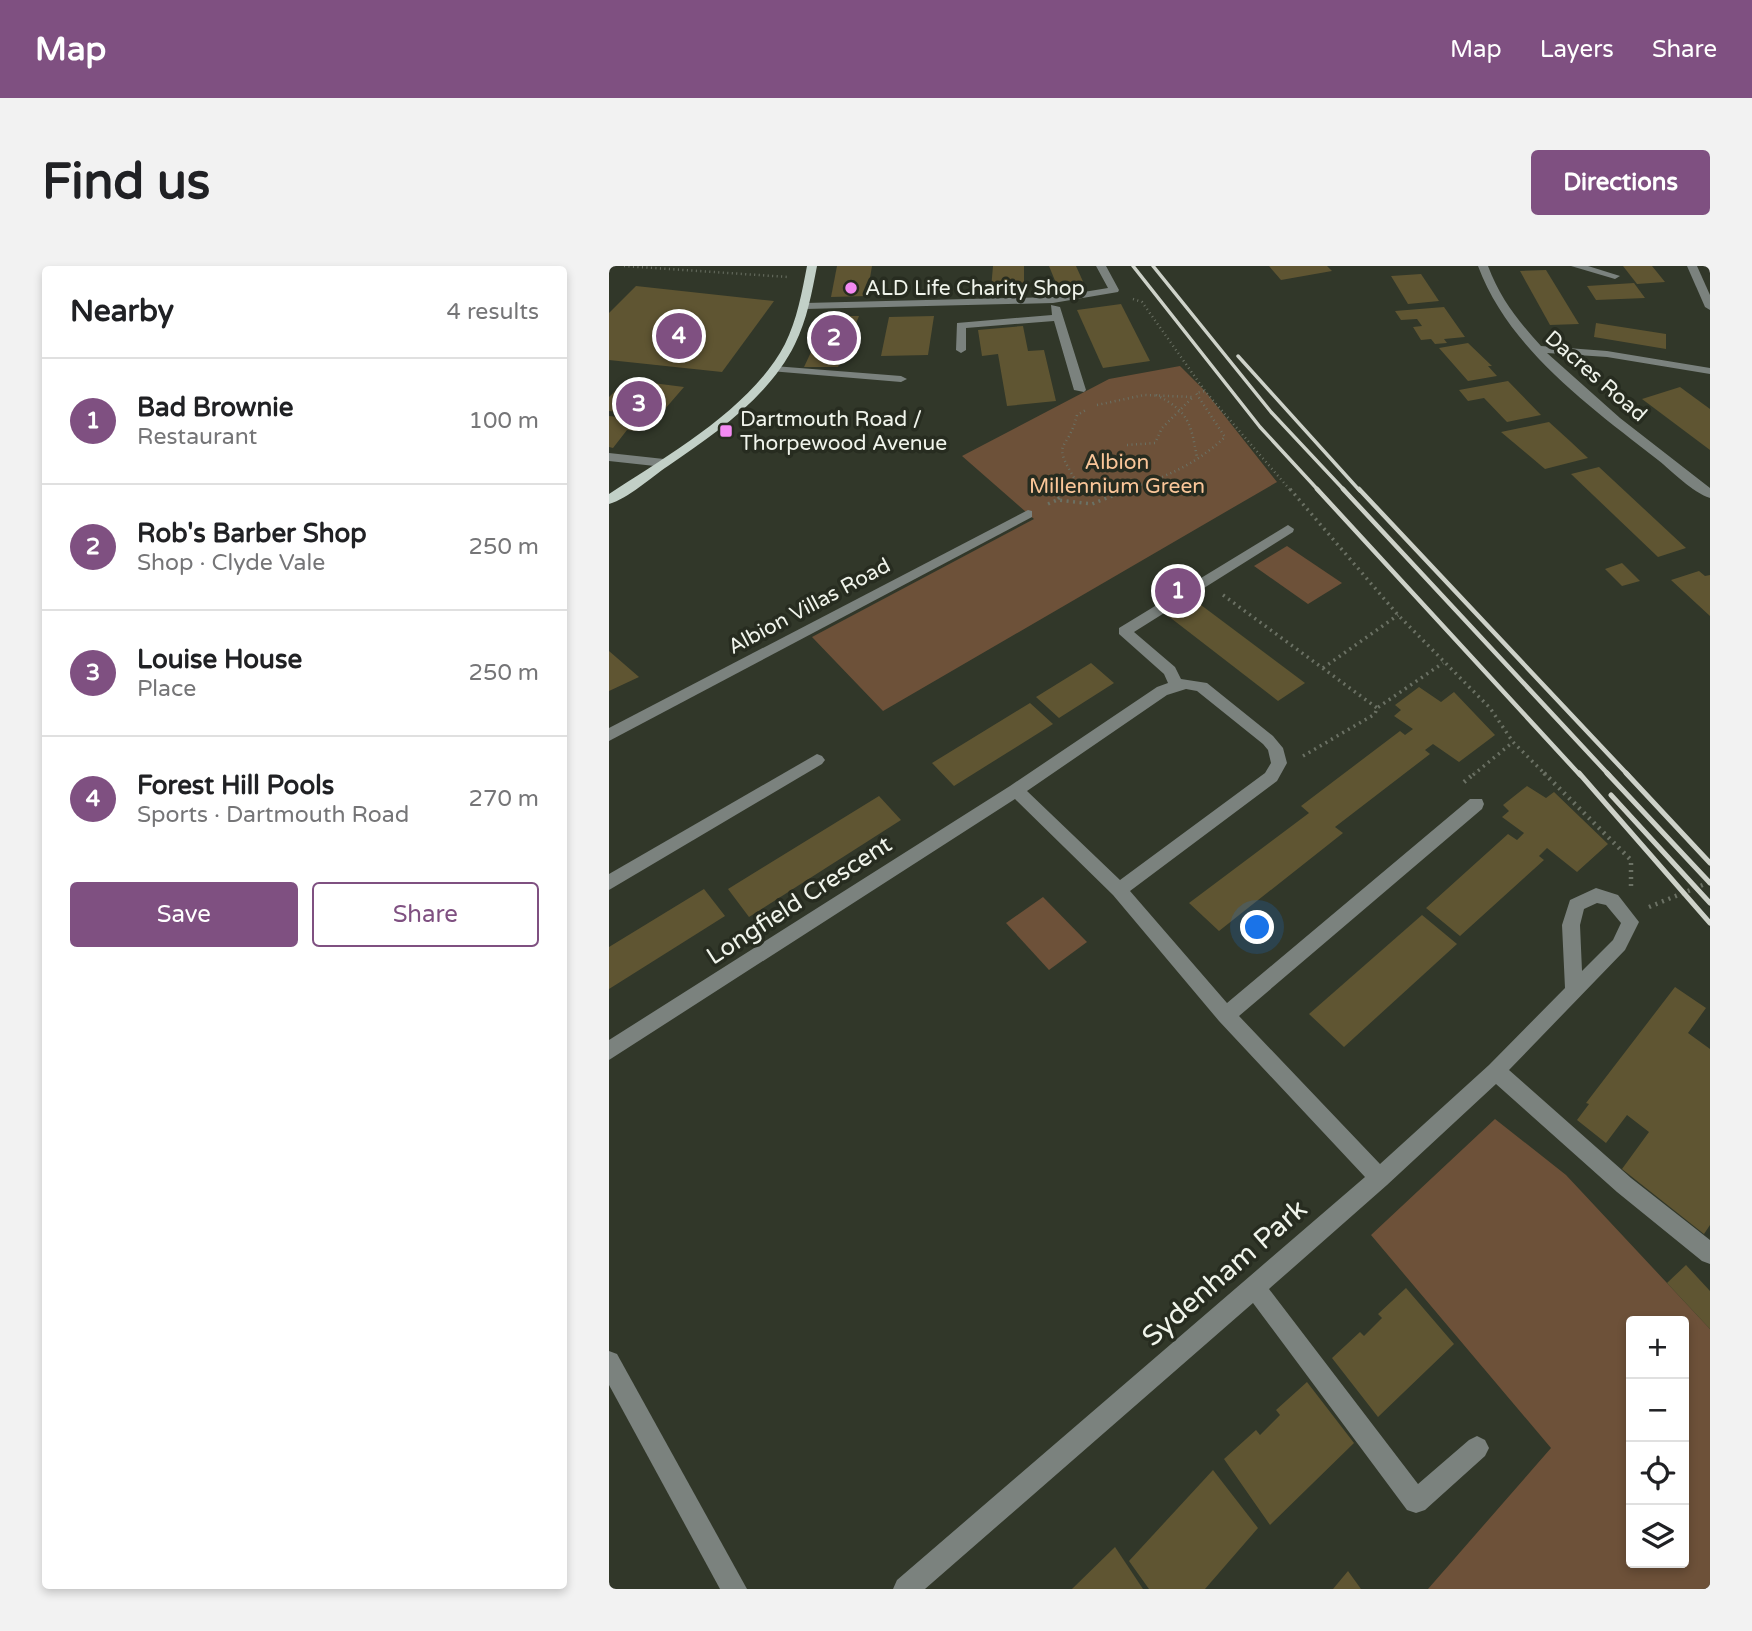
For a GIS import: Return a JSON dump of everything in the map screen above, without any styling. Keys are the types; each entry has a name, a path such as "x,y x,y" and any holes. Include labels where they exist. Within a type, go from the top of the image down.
{"main road":[{"path":"609,500 724,418 774,369 786,351 805,306 811,271"}],"street":[{"path":"805,306 1053,300 1114,290 1101,266"},
{"name":"Dacres Road","path":"1482,266 1512,324 1535,349 1649,448 1710,494"},
{"path":"1576,266 1615,276"},
{"path":"1692,266 1710,307"},
{"path":"1053,300 1080,390"},
{"path":"961,350 961,325 1058,318"},
{"path":"1535,349 1607,354 1710,372"},
{"path":"774,369 901,379"},
{"path":"609,457 664,463"},
{"name":"Albion Villas Road","path":"609,735 1028,514"},
{"path":"1119,890 1271,777 1279,762 1275,748 1268,740 1202,687 1191,683 1176,685 1170,671 1124,631 1288,529"},
{"name":"Longfield Crescent","path":"609,1051 1016,790 1162,691 1176,685"},
{"path":"609,883 817,760"},
{"path":"1016,790 1119,890 1226,1015 1380,1178"},
{"path":"1226,1015 1476,804"},
{"name":"Sydenham Park","path":"906,1589 1255,1288 1496,1071 1619,946 1630,922 1612,900 1596,895 1576,905 1571,925 1574,991"},
{"path":"1496,1071 1624,1185 1709,1251"},
{"path":"1255,1288 1416,1501 1477,1448"},
{"path":"609,1362 734,1589"}],"path":[{"path":"624,266 786,277 811,271"},
{"path":"1114,290 1142,302 1205,391 1398,615 1490,708 1513,742 1631,860 1631,887"},
{"path":"1127,444 1155,443 1162,428 1181,406 1194,395 1205,391"},
{"path":"1028,514 1057,499 1076,481 1061,456 1062,444 1073,431 1077,415 1115,398 1152,393 1194,395"},
{"path":"1152,393 1181,406 1190,424 1197,459"},
{"path":"1057,499 1092,504 1126,490 1163,480 1197,459 1225,437 1194,395"},
{"path":"1205,581 1377,708"},
{"path":"1323,668 1398,615"},
{"path":"1279,762 1300,758 1375,714 1377,708 1443,663"},
{"path":"1476,804 1456,789 1513,742"},
{"path":"1669,899 1710,882"}],"green space":[{"name":"Albion Millennium Green","path":"1180,366 1205,391 1277,482 883,711 812,637 1034,519 962,456 1109,379"},
{"path":"1287,546 1342,583 1308,604 1254,566"},
{"path":"1043,897 1087,942 1049,970 1006,923"},
{"path":"1495,1119 1566,1175 1710,1329 1710,1589 1428,1589 1551,1448 1371,1235"}],"building":[{"path":"837,266 872,266 867,296 831,297"},
{"path":"993,266 1024,266 1024,287 991,289"},
{"path":"1049,266 1076,266 1085,286 1058,288"},
{"path":"1269,266 1327,266 1332,271 1281,280"},
{"path":"1623,266 1652,266 1665,282 1637,284"},
{"path":"1546,270 1579,324 1550,325 1520,271"},
{"path":"1421,274 1439,301 1408,304 1391,276"},
{"path":"1634,283 1645,298 1596,300 1587,286"},
{"path":"636,286 774,301 722,372 609,360 609,313"},
{"path":"1121,304 1150,361 1103,368 1077,310"},
{"path":"1444,307 1465,337 1444,339 1447,343 1435,344 1431,339 1421,340 1413,327 1422,326 1417,319 1401,320 1395,311"},
{"path":"828,316 859,316 838,367 804,367"},
{"path":"934,316 928,355 881,356 889,317"},
{"path":"1596,323 1666,334 1666,349 1594,337"},
{"path":"1023,326 1028,351 1044,350 1056,401 1007,406 998,354 982,356 978,330"},
{"path":"1468,343 1492,366 1488,366 1497,376 1468,381 1439,348"},
{"path":"637,381 684,387 658,417 609,411 609,397 616,390 627,392"},
{"path":"1508,381 1541,415 1507,422 1484,398 1468,401 1459,390"},
{"path":"1680,387 1710,409 1710,450 1642,399"},
{"path":"609,416 646,420 636,431 627,430 613,448 609,447"},
{"path":"1549,422 1588,458 1545,469 1501,432"},
{"path":"1599,467 1686,548 1658,557 1571,474"},
{"path":"1622,563 1640,581 1622,586 1605,569"},
{"path":"1699,571 1705,576 1710,575 1710,616 1671,580"},
{"path":"1189,596 1305,683 1278,701 1163,612"},
{"path":"609,651 639,677 609,691"},
{"path":"1091,663 1114,683 1059,718 1036,697"},
{"path":"1419,687 1441,702 1454,692 1495,735 1459,762 1433,744 1425,750 1430,754 1335,827 1343,833 1219,931 1189,903 1309,813 1301,806 1400,731 1405,735 1413,729 1394,716 1401,710 1395,705"},
{"path":"1030,703 1053,724 954,786 932,763"},
{"path":"1527,786 1546,798 1554,792 1608,844 1577,872 1547,848 1539,856 1544,860 1460,936 1426,908 1508,834 1517,840 1524,833 1502,817 1509,811 1503,805"},
{"path":"879,796 901,820 749,917 728,889"},
{"path":"704,889 725,916 609,989 609,947"},
{"path":"1422,915 1457,944 1344,1047 1309,1014"},
{"path":"1675,987 1706,1008 1688,1033 1710,1049 1710,1225 1704,1234 1622,1169 1649,1132 1627,1115 1606,1143 1577,1120 1589,1104 1586,1103"},
{"path":"1686,1265 1710,1291 1710,1329 1667,1283"},
{"path":"1406,1288 1454,1344 1378,1417 1332,1358 1360,1332 1364,1336 1382,1318 1378,1314"},
{"path":"1307,1382 1354,1443 1270,1525 1224,1459 1256,1430 1260,1435 1280,1415 1276,1410"},
{"path":"1213,1470 1258,1528 1205,1589 1149,1589 1129,1561"},
{"path":"1115,1547 1143,1589 1072,1589"},
{"path":"1348,1571 1361,1589 1333,1589"}],"railway":[{"path":"1133,266 1260,427 1319,491"},
{"path":"1153,266 1271,412 1345,491"},
{"path":"1238,356 1360,491"},
{"path":"1317,489 1580,775"},
{"path":"1343,489 1609,775"},
{"path":"1359,489 1628,775"},
{"path":"1579,773 1710,923"},
{"path":"1607,773 1710,883"},
{"path":"1626,773 1710,863"},
{"path":"1611,795 1710,903"}],"place":[{"name":"ALD Life Charity Shop","path":"851,288"},
{"name":"Forest Hill Pools","path":"679,336"},
{"name":"Rob's Barber Shop","path":"834,338"},
{"name":"Louise House","path":"639,404"},
{"name":"Dartmouth Road / Thorpewood Avenue","path":"726,431"},
{"name":"Bad Brownie","path":"1178,591"}]}
